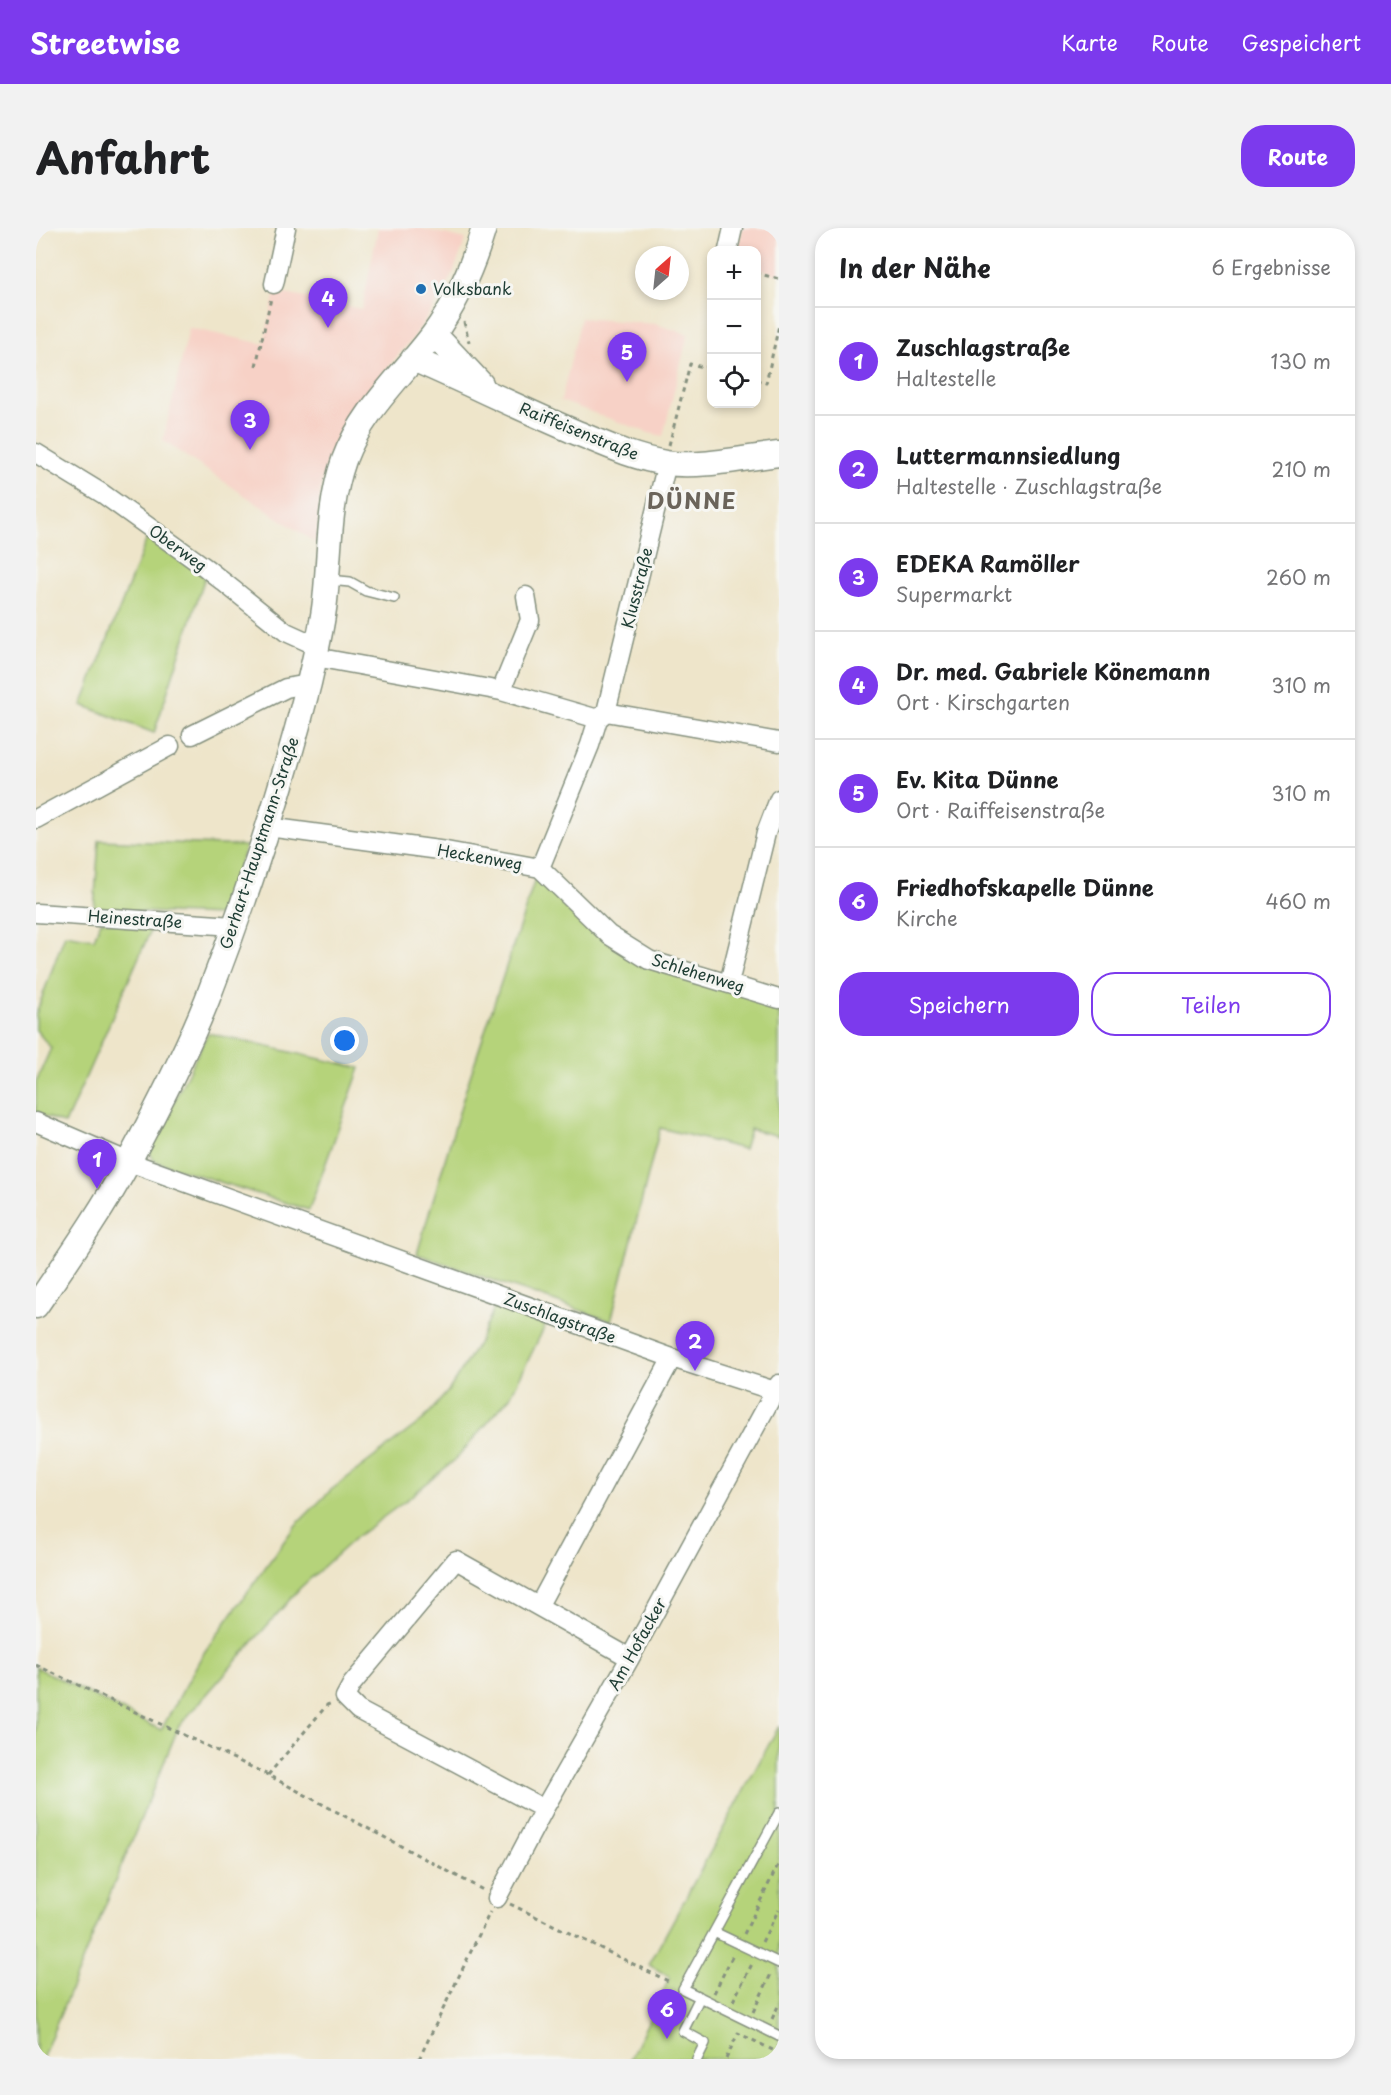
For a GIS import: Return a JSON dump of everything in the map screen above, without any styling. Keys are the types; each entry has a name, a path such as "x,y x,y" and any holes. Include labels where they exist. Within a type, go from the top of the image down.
{"street":[{"path":"274,284 286,228"},
{"name":"Gerhart-Hauptmann-Straße","path":"36,1306 129,1162 207,1001 268,827 308,684 316,652 334,504 344,461 352,442 376,402 434,334 461,286 478,249 484,228"},
{"path":"729,246 733,228"},
{"name":"Raiffeisenstraße","path":"434,334 489,392"},
{"name":"Raiffeisenstraße","path":"413,359 489,392 525,411 639,457 668,463 706,462 779,454"},
{"name":"Oberweg","path":"36,453 103,494 188,555 286,632 316,652"},
{"name":"Klusstraße","path":"602,716 668,463"},
{"path":"501,691 530,620 526,596"},
{"path":"316,652 501,691 602,716 779,742"},
{"path":"192,735 286,688 308,684"},
{"name":"Heckenweg","path":"268,827 446,851 540,868 602,716"},
{"path":"36,819 170,746"},
{"path":"729,983 766,833 779,799"},
{"name":"Schlehenweg","path":"540,868 609,935 649,960 779,999"},
{"name":"Heinestraße","path":"36,913 234,926"},
{"name":"Zuschlagstraße","path":"36,1122 129,1162 672,1358 777,1388"},
{"path":"539,1605 672,1358"},
{"name":"Am Hofacker","path":"497,1898 777,1388"},
{"path":"544,1809 358,1710 345,1697 352,1684 456,1560 630,1658"}],"lane":[{"path":"326,579 350,582 366,591 394,598"},
{"path":"779,1813 683,1989 779,2036"},
{"path":"714,1932 778,1963"},
{"path":"697,2059 705,2043 683,2031 700,1997"}],"path":[{"path":"761,274 779,279"},
{"path":"256,366 274,284"},
{"path":"467,314 464,324 472,349"},
{"path":"761,382 766,383 779,325"},
{"path":"672,433 690,364 707,368"},
{"path":"36,1665 268,1776 497,1898 668,1981"},
{"path":"268,1776 327,1705 345,1697"},
{"path":"419,2059 497,1898"},
{"path":"748,2021 778,1963"},
{"path":"766,2030 779,2004"},
{"path":"726,2059 738,2033 779,2053"}],"shaded area":[{"path":"378,228 420,228 466,239 453,273 431,311 413,338 363,396 340,430 328,458 321,485 316,543 163,441 189,328 264,344 275,292 362,309"},
{"path":"743,228 779,228 779,275 761,269 761,246 738,246"},
{"path":"581,318 655,324 688,334 663,436 561,401"}],"green space":[{"path":"148,536 205,577 154,733 82,705"},
{"path":"99,840 246,846 221,915 94,910"},
{"path":"537,873 607,938 779,1004 779,1136 750,1129 744,1149 660,1128 611,1321 417,1254 465,1092"},
{"path":"101,921 153,925 65,1124 36,1113 36,1082 51,1048 36,1030 36,1014 65,934 94,939"},
{"path":"208,1033 360,1068 309,1210 154,1161 149,1151"},
{"path":"496,1304 547,1322 510,1397 456,1459 404,1502 356,1537 300,1588 179,1726 42,2059 36,2059 36,1667 161,1730 203,1654 295,1526 331,1490 424,1419 449,1390 479,1342"},
{"path":"779,1726 779,2059 630,2059 670,1977 649,1965"}],"place":[{"name":"Volksbank","path":"421,289"},
{"name":"Dr. med. Gabriele Könemann","path":"328,328"},
{"name":"Ev. Kita Dünne","path":"627,382"},
{"name":"EDEKA Ramöller","path":"250,450"},
{"name":"Zuschlagstraße","path":"97,1189"},
{"name":"Luttermannsiedlung","path":"695,1371"},
{"name":"Friedhofskapelle Dünne","path":"667,2039"}],"district":[{"name":"DÜNNE","path":"692,501"}]}
